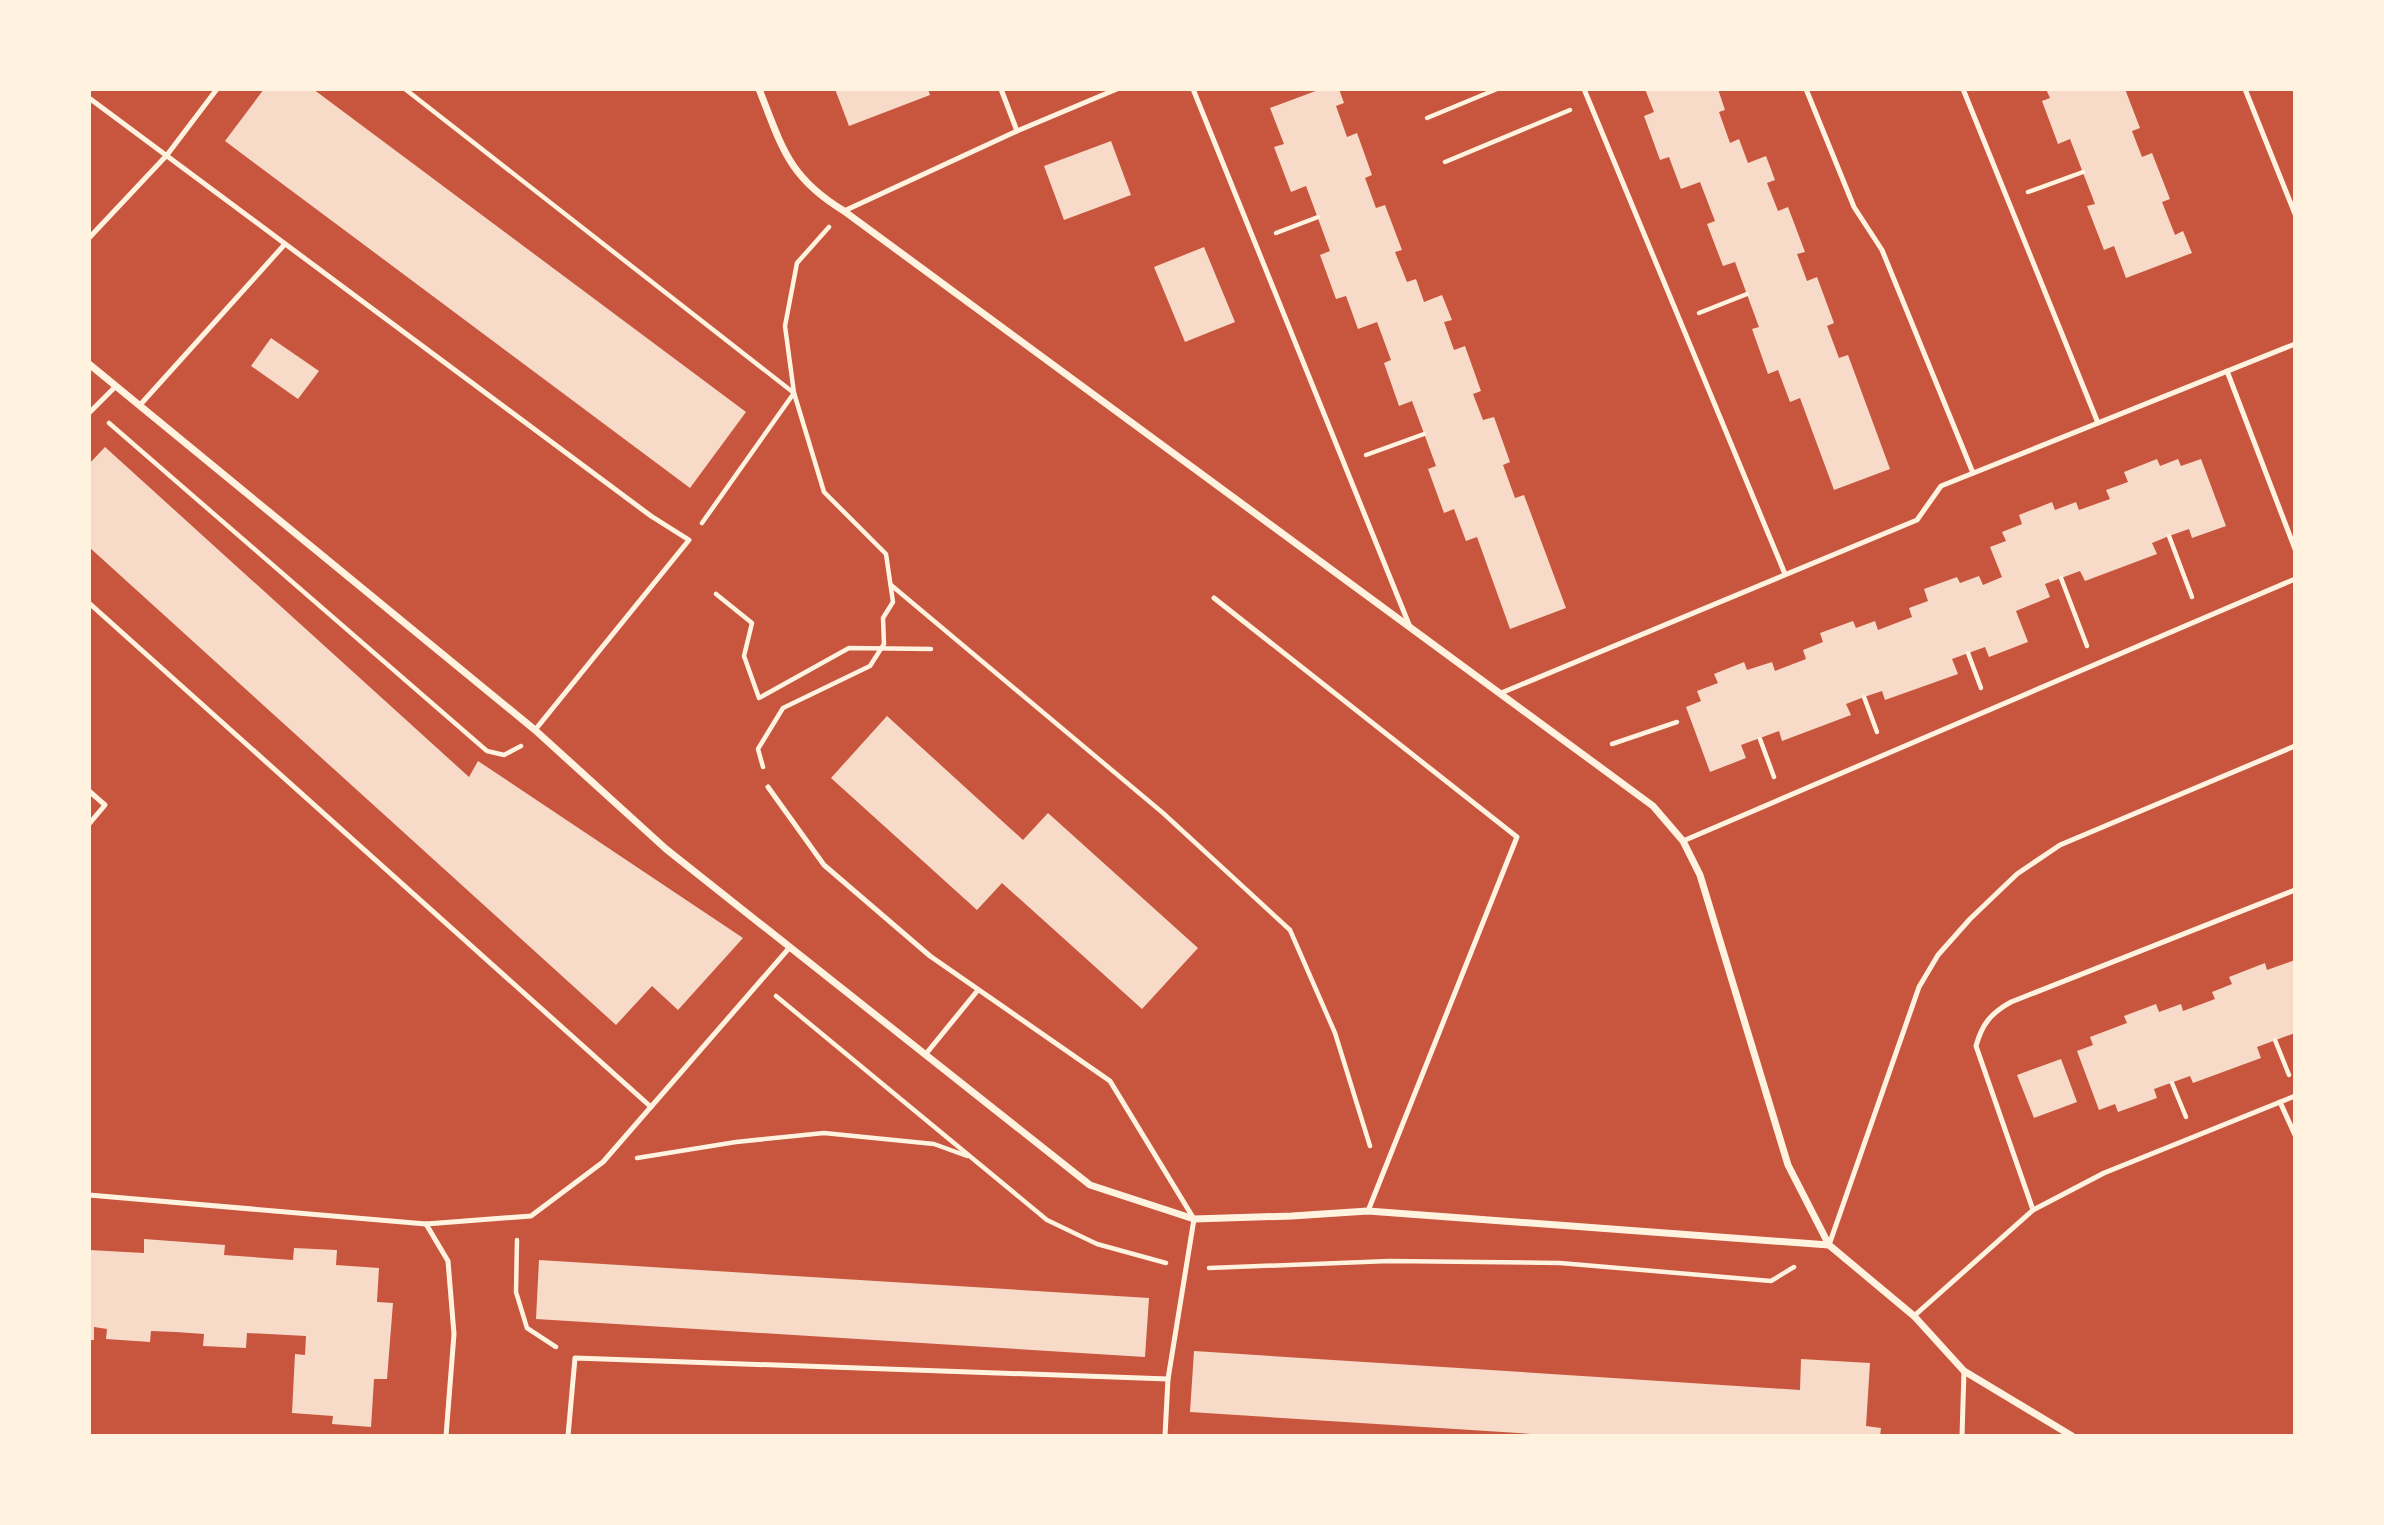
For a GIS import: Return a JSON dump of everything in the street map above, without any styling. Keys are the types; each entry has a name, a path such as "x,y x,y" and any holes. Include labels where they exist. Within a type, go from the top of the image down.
{"street":[{"path":"759,89 784,153 802,179 818,195 844,211 1653,806 1683,841 1700,875 1788,1165 1829,1245 1913,1316 1964,1371 2072,1436"},
{"path":"89,364 535,730 666,849 1090,1185 1194,1219 1368,1211 1829,1245"}],"lane":[{"path":"89,238 167,155 217,89"},
{"path":"1001,89 1017,131"},
{"path":"844,211 1017,131 1117,89"},
{"path":"1193,89 1410,627"},
{"path":"1584,89 1785,574"},
{"path":"1806,89 1854,207 1882,250 1973,473"},
{"path":"1964,89 2098,423"},
{"path":"2245,89 2295,214"},
{"path":"89,98 651,516 689,540 535,730"},
{"path":"140,405 285,244"},
{"path":"1501,693 1917,520 1941,486 2295,344"},
{"path":"2228,371 2295,549"},
{"path":"91,411 116,386"},
{"path":"1683,841 2295,579"},
{"path":"1214,598 1517,837 1368,1211"},
{"path":"89,603 650,1107"},
{"path":"1829,1245 1919,987 1938,955 1970,919 2017,874 2060,845 2295,746"},
{"path":"768,787 824,865 930,956 1110,1081 1194,1219 1168,1379 1165,1436"},
{"path":"89,791 105,805 89,824"},
{"path":"2033,1210 1976,1046 1980,1031 1993,1012 2011,1002 2295,890"},
{"path":"89,1195 426,1224 531,1216 603,1162 790,947"},
{"path":"925,1055 978,990"},
{"path":"1913,1316 2033,1210 2104,1172 2295,1096"},
{"path":"2280,1102 2295,1135"},
{"path":"426,1224 448,1261 454,1334 446,1436"},
{"path":"568,1436 575,1358 1168,1379"},
{"path":"1962,1436 1964,1371"}],"path":[{"path":"405,89 794,393"},
{"path":"1427,118 1497,89"},
{"path":"1445,162 1589,102"},
{"path":"2008,200 2083,172"},
{"path":"768,787 758,749 783,708 870,666 884,644 883,618 893,602 887,554 824,492 794,393 785,326 797,263 844,211"},
{"path":"1254,241 1318,217"},
{"path":"1680,320 1747,295"},
{"path":"689,540 794,393"},
{"path":"91,411 487,751 504,755 518,749 535,730"},
{"path":"1344,463 1424,434"},
{"path":"2169,536 2200,620"},
{"path":"2061,578 2094,665"},
{"path":"891,585 1163,813 1290,930 1335,1033 1380,1181"},
{"path":"716,594 752,623 744,656 759,698 849,648 931,649"},
{"path":"1968,653 1990,710"},
{"path":"1864,697 1886,755"},
{"path":"1612,744 1677,722"},
{"path":"1760,738 1783,799"},
{"path":"2275,1040 2290,1077"},
{"path":"2172,1083 2194,1137"},
{"path":"603,1162 659,1156 736,1142 824,1133 934,1144 971,1157"},
{"path":"518,1217 516,1292 527,1328 575,1358"}],"building":[{"path":"264,89 313,89 746,412 690,488 225,141"},
{"path":"835,89 928,89 930,95 849,126"},
{"path":"1321,89 1339,89 1344,103 1336,106 1347,137 1357,133 1372,175 1365,178 1376,208 1385,205 1402,250 1395,252 1407,282 1416,279 1424,302 1442,295 1452,320 1444,322 1454,350 1465,346 1481,391 1473,394 1483,420 1494,417 1510,462 1503,465 1515,498 1524,495 1566,608 1510,629 1477,537 1466,541 1454,509 1444,513 1428,469 1436,466 1412,401 1399,406 1384,363 1391,360 1377,322 1358,329 1346,296 1336,299 1320,255 1330,251 1306,186 1291,192 1274,147 1284,144 1270,108"},
{"path":"1645,89 1718,89 1725,110 1719,112 1730,143 1739,139 1748,163 1766,156 1775,180 1767,183 1778,211 1788,207 1805,252 1797,254 1807,281 1817,277 1834,323 1827,326 1839,358 1848,355 1890,469 1834,490 1800,398 1790,402 1778,370 1768,374 1752,329 1759,327 1735,262 1723,266 1707,224 1715,221 1700,182 1681,189 1669,157 1660,160 1644,116 1654,112"},
{"path":"2046,89 2125,89 2140,128 2132,131 2142,157 2152,153 2170,199 2162,202 2175,235 2183,231 2192,253 2126,278 2114,246 2104,250 2087,206 2095,204 2070,139 2058,144 2042,101 2050,98"},
{"path":"1111,141 1131,195 1064,220 1044,166"},
{"path":"1204,247 1235,322 1185,342 1154,267"},
{"path":"271,338 319,371 298,399 251,366"},
{"path":"105,447 469,777 478,761 743,938 678,1010 652,986 616,1025 89,547 89,464"},
{"path":"2157,459 2160,466 2178,459 2181,466 2201,459 2226,526 2192,538 2189,529 2169,536 2152,543 2157,554 2085,581 2080,571 2045,584 2050,597 2016,611 2028,642 1989,657 1985,647 1952,659 1958,674 1885,700 1882,691 1864,697 1846,704 1851,715 1782,741 1779,731 1741,745 1746,758 1710,772 1686,707 1701,701 1697,691 1718,683 1714,674 1744,662 1747,670 1772,662 1775,671 1806,659 1803,650 1823,642 1820,633 1853,621 1856,628 1875,621 1878,630 1912,617 1909,608 1928,601 1924,589 1957,577 1960,583 1979,576 1983,585 2002,577 1990,547 2006,541 2002,532 2022,524 2019,515 2052,502 2055,510 2076,502 2079,510 2110,499 2106,490 2128,482 2124,472"},
{"path":"887,716 1023,840 1048,813 1198,948 1142,1009 1002,883 977,910 831,778"},
{"path":"2295,960 2295,1033 2257,1047 2261,1058 2193,1083 2190,1076 2154,1089 2157,1098 2118,1112 2115,1104 2099,1110 2077,1051 2093,1045 2090,1037 2127,1023 2124,1016 2156,1004 2159,1012 2181,1004 2183,1011 2215,999 2212,992 2232,984 2229,977 2265,963 2267,970"},
{"path":"2061,1059 2077,1102 2034,1118 2017,1075"},
{"path":"144,1239 225,1245 224,1255 293,1260 294,1248 337,1250 336,1265 379,1268 377,1302 393,1303 387,1379 374,1379 371,1427 332,1424 333,1416 292,1413 295,1354 305,1355 306,1336 247,1333 246,1348 203,1346 204,1334 176,1332 151,1331 150,1342 106,1339 107,1329 94,1327 94,1340 89,1340 89,1250 144,1253"},
{"path":"539,1260 1149,1298 1145,1357 536,1319"},
{"path":"1194,1351 1800,1390 1801,1359 1870,1363 1866,1426 1881,1428 1880,1436 1563,1436 1190,1412"}]}
